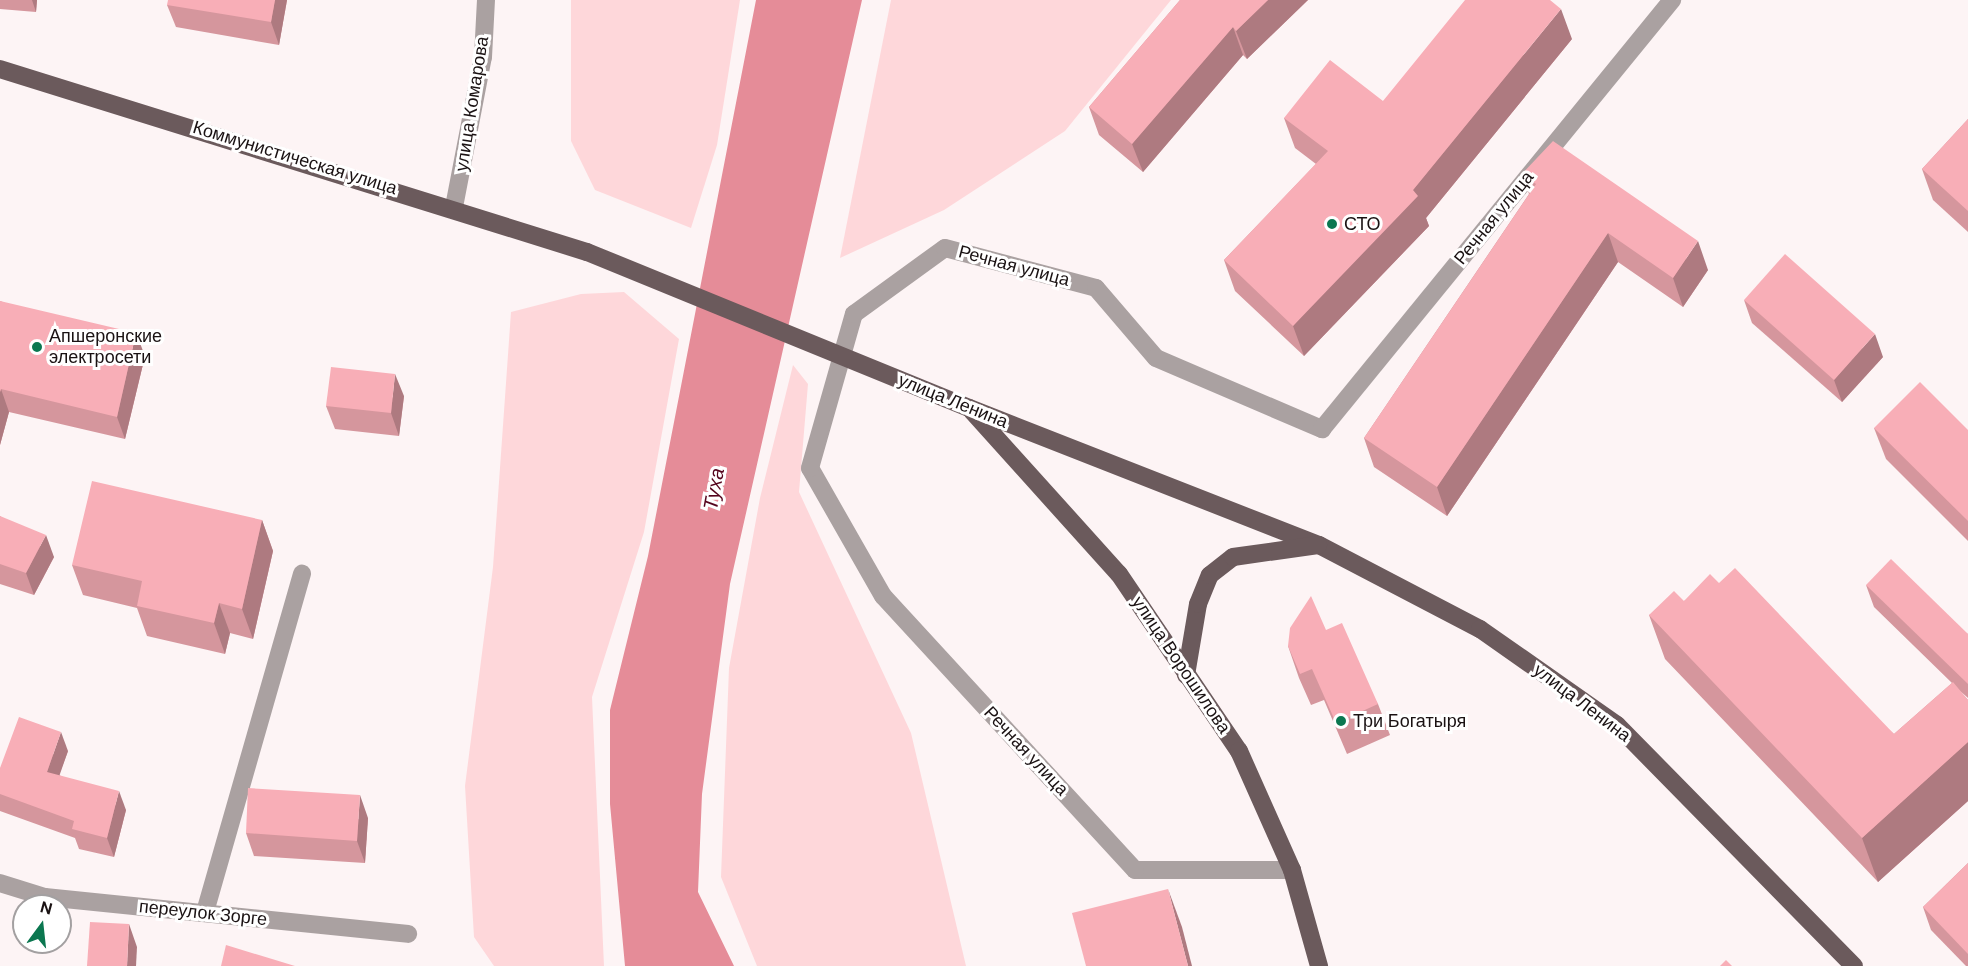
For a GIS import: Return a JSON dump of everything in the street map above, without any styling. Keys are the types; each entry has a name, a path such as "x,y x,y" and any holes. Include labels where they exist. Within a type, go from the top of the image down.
{"main road":[{"name":"Коммунистическая улица","path":"0,69 454,207 587,252"},
{"name":"улица Ленина","path":"587,252 969,408 1319,545 1480,629 1617,725 1854,966"},
{"name":"улица Ворошилова","path":"969,408 1119,574 1239,751 1292,870 1319,966"},
{"path":"1186,675 1198,604 1210,575 1233,557 1319,545"}],"street":[{"name":"улица Комарова","path":"454,207 483,57 486,0"},
{"name":"Речная улица","path":"1292,870 1135,870 883,596 810,468 854,314 945,248 1096,288 1156,358 1322,429 1672,0"},
{"path":"205,912 302,574"},
{"name":"переулок Зорге","path":"0,884 45,897 408,934"}],"shaded area":[{"path":"571,0 740,0 717,145 691,228 595,190 571,141"},
{"path":"891,0 1171,0 1065,131 944,210 840,258"},
{"path":"624,292 679,339 644,532 592,697 604,966 494,966 474,937 465,786 493,567 511,312 581,294"},
{"path":"793,365 808,384 799,492 911,733 966,966 757,966 721,877 729,668 760,498"}],"water":[{"name":"Туха","path":"756,0 862,0 730,584 702,794 698,892 734,966 625,966 610,804 610,710 648,556"}],"building":[{"path":"168,0 275,0 271,22 167,5"},
{"path":"1180,0 1268,0 1236,31 1233,27 1132,144 1089,107"},
{"path":"1465,0 1550,0 1561,9 1413,190 1418,196 1293,326 1224,260 1328,151 1284,118 1330,60 1383,101"},
{"path":"1968,119 1968,211 1922,169"},
{"path":"1553,141 1698,241 1673,278 1608,233 1437,487 1364,438 1536,184 1522,174"},
{"path":"1785,254 1875,334 1834,380 1744,300"},
{"path":"0,301 136,333 117,417 1,389 0,392"},
{"path":"331,367 395,374 391,413 326,406"},
{"path":"1920,382 1968,430 1968,521 1874,428"},
{"path":"92,481 262,520 242,609 219,603 214,623 137,606 142,581 72,565"},
{"path":"0,516 46,535 26,573 0,564"},
{"path":"1891,559 1968,634 1968,684 1866,585"},
{"path":"1735,568 1894,734 1953,682 1968,700 1968,742 1862,838 1649,615 1674,591 1684,601 1710,574 1719,583"},
{"path":"1311,596 1326,630 1342,623 1378,704 1336,723 1312,669 1300,674 1288,646 1290,628"},
{"path":"19,717 61,732 47,772 119,791 107,838 72,829 74,821 0,794 0,768"},
{"path":"248,788 360,795 357,841 246,833"},
{"path":"1968,863 1968,954 1923,907"},
{"path":"1168,889 1188,966 1086,966 1072,913"},
{"path":"90,922 129,924 127,966 87,966"},
{"path":"226,945 295,966 221,966"},
{"path":"1726,960 1732,966 1720,966"}],"place":[{"name":"СТО","path":"1332,224"},
{"name":"Апшеронские электросети","path":"37,347"},
{"name":"Три Богатыря","path":"1341,721"}]}
